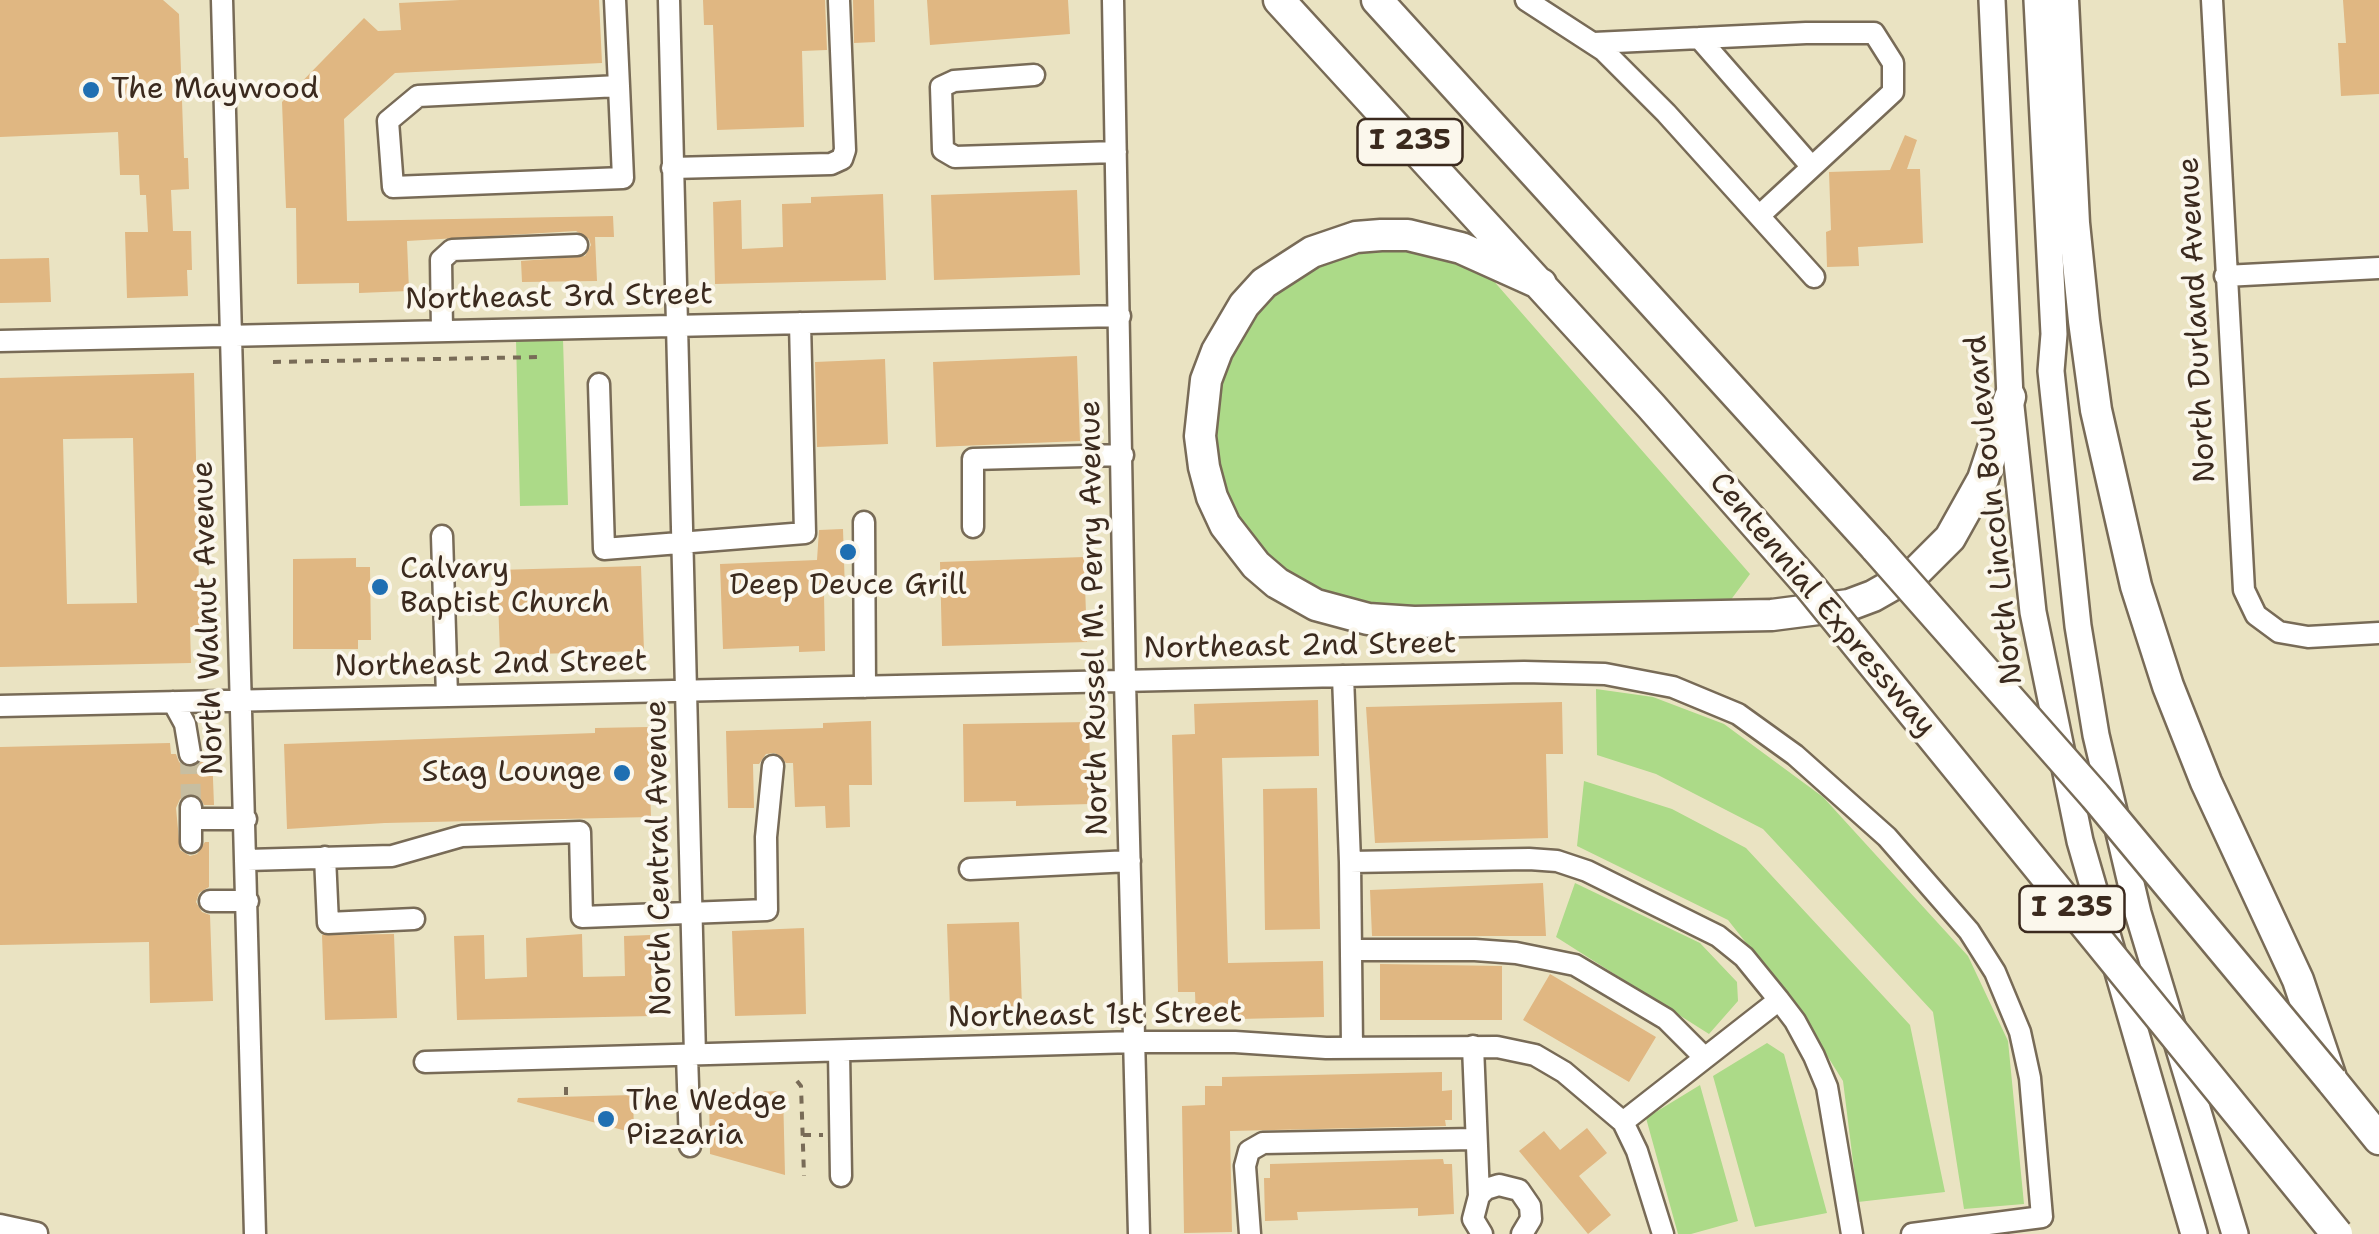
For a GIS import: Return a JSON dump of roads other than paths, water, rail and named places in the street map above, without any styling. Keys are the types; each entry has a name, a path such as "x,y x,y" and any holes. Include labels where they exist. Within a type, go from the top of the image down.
{"highway":[{"name":"Centennial Expressway","path":"1280,0 1541,284 1808,584 2337,1234"},
{"name":"I 235","path":"1377,0 1876,548 2095,796 2379,1139"},
{"path":"2064,0 2074,222 2096,410 2136,586 2168,686 2206,782 2298,980 2332,1081"},
{"path":"1541,284 1461,248 1408,236 1382,235 1356,237 1312,252 1264,283 1244,304 1217,351 1206,380 1200,436 1212,496 1226,524 1256,564 1278,583 1316,605 1368,619 1414,622 1772,614 1849,604 1874,596 1917,571 1950,538 1983,478 2010,397"}],"main road":[{"path":"2037,0 2056,432 2078,626 2096,736 2138,913 2235,1234"},
{"name":"North Lincoln Boulevard","path":"1989,3 2010,397 2033,612 2080,840 2194,1234"}],"street":[{"name":"North Walnut Avenue","path":"222,0 255,1234"},
{"path":"615,0 620,86 623,178 392,187 388,121 418,96 620,86"},
{"name":"North Central Avenue","path":"668,0 686,690 690,1146"},
{"name":"North Russel M. Perry Avenue","path":"1114,0 1125,682 1140,1234"},
{"path":"1526,0 1594,44 1666,113 1814,277"},
{"name":"North Durland Avenue","path":"2212,0 2242,580 2252,609 2270,628 2295,636 2379,633"},
{"path":"672,168 831,164 842,160 846,150 839,1"},
{"path":"1594,44 1874,33 1894,63 1893,92 1758,216"},
{"path":"1699,38 1810,166"},
{"path":"1034,75 954,81 941,87 943,150 955,158 1116,152"},
{"path":"442,330 441,260 452,250 576,246"},
{"path":"2226,276 2379,268"},
{"name":"Northeast 3rd Street","path":"0,341 1120,316"},
{"path":"599,384 604,549 806,533 800,323"},
{"path":"972,527 973,460 1122,455"},
{"path":"864,522 865,686"},
{"path":"442,536 447,696"},
{"name":"Northeast 2nd Street","path":"0,706 1343,676 1606,674 1673,687 1738,714 1796,756 1887,837 1969,932 1995,972 2020,1032 2030,1078 2042,1216 1912,1234"},
{"path":"1343,676 1352,1047"},
{"path":"172,702 185,724 190,754"},
{"path":"247,860 392,856 462,836 580,832 582,917 767,910 766,837 773,766"},
{"path":"191,842 191,813 246,820"},
{"path":"325,857 328,922 414,920"},
{"path":"1350,862 1529,858 1557,861 1588,871 1718,936 1744,957 1795,1021 1826,1087 1852,1234"},
{"path":"970,868 1130,861"},
{"path":"210,902 248,901"},
{"path":"1351,950 1475,950 1516,953 1574,965 1666,1019 1705,1058"},
{"path":"1622,1122 1779,1000"},
{"name":"Northeast 1st Street","path":"425,1062 1135,1042 1497,1047 1535,1055 1584,1086 1622,1122 1637,1151 1662,1234"},
{"path":"1473,1046 1479,1196"},
{"path":"839,1051 841,1176"},
{"path":"1250,1234 1245,1166 1249,1151 1263,1143 1474,1139"},
{"path":"1472,1232 1479,1196 1499,1185 1519,1190 1530,1206 1530,1218 1522,1234"},
{"path":"0,1225 37,1234"}],"tunnel":[{"path":"190,754 191,807"}],"place":[{"name":"The Maywood","path":"91,90"},
{"name":"Deep Deuce Grill","path":"848,552"},
{"name":"Calvary Baptist Church","path":"380,587"},
{"name":"Stag Lounge","path":"622,773"},
{"name":"The Wedge Pizzaria","path":"606,1119"}]}
